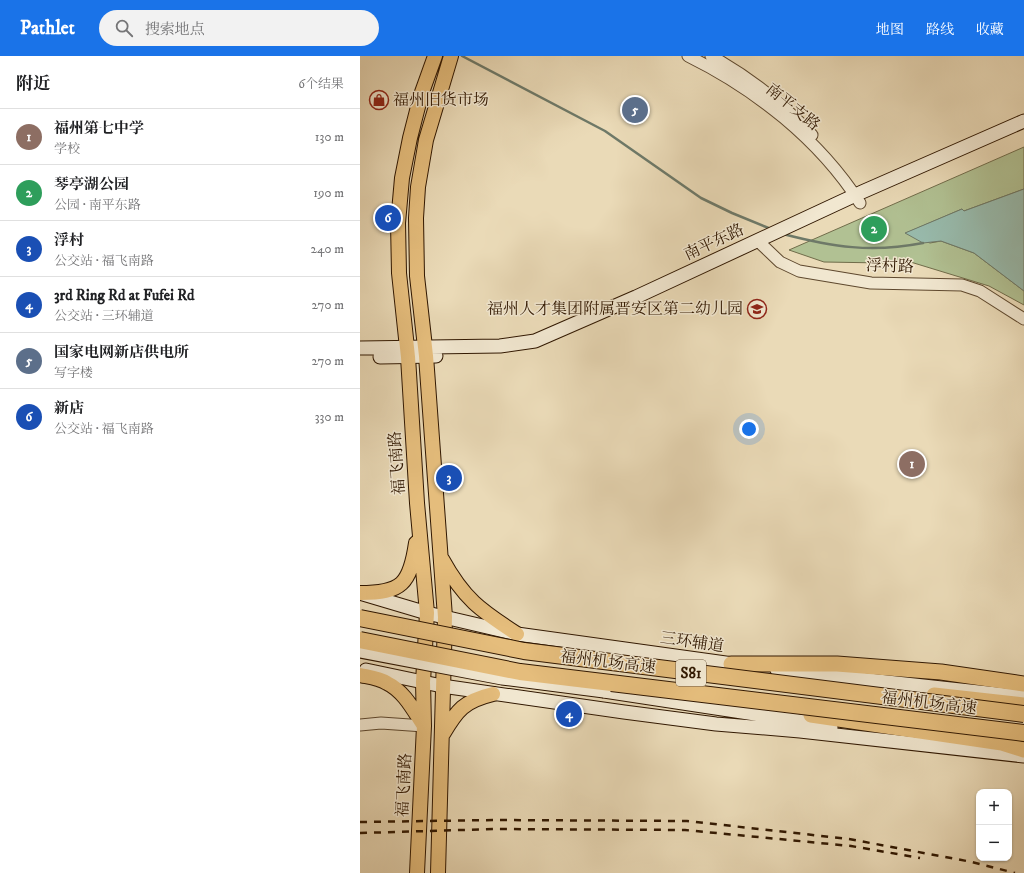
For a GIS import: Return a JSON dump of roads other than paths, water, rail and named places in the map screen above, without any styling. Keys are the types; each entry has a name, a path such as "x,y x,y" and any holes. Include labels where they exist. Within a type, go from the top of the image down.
{"highway":[{"name":"福州机场高速","path":"360,618 524,651 1024,714"},
{"name":"福州机场高速","path":"360,640 520,672 1024,733"},
{"path":"731,664 837,664 941,672 1024,684"},
{"path":"763,682 887,690 1024,705"},
{"path":"634,687 1002,743 1024,750"}],"main road":[{"path":"449,72 451,56"},
{"path":"438,873 445,617 425,351 417,276 416,204 422,160 437,100 449,72 462,56"},
{"name":"福飞南路","path":"417,873 424,726 423,682 427,613 398,251 400,200 413,124 433,60"},
{"name":"南平东路","path":"407,352 425,351 501,354 541,346 631,308 765,241 1024,120"},
{"name":"南平东路","path":"861,197 1024,130"},
{"path":"360,348 407,352"},
{"path":"360,357 407,352"},
{"path":"360,593 380,593 394,590 406,579 412,565 416,544 417,503"},
{"path":"440,555 460,589 473,603 517,634"},
{"name":"三环辅道","path":"360,593 427,613 517,634 731,664 1024,697"},
{"path":"360,651 502,678 604,691 820,724 860,738"},
{"path":"360,668 442,686 708,723 1024,756"},
{"path":"360,675 380,680 392,686 407,701 424,726"},
{"path":"442,736 457,711 464,705 480,697 493,694"}],"street":[{"name":"南平支路","path":"688,56 729,79 788,122 830,163 861,197"},
{"name":"南平支路","path":"711,56 751,81 797,119 841,164 861,197"},
{"name":"浮村路","path":"765,241 785,265 807,273 871,283 948,284 969,287 980,291 1024,319"},
{"path":"360,725 381,723 424,726"}],"waterway":[{"path":"462,56 605,131 701,198 771,229"},
{"path":"783,234 852,247 886,248 923,243"}],"railway":[{"path":"360,822 496,820 687,821 849,839 972,862 1015,873"},
{"path":"360,833 495,829 685,830 851,846 920,858"}],"place":[{"name":"福州旧货市场","path":"379,100"},
{"name":"国家电网新店供电所","path":"635,110"},
{"name":"新店","path":"388,218"},
{"name":"琴亭湖公园","path":"874,229"},
{"name":"福州人才集团附属晋安区第二幼儿园","path":"757,309"},
{"name":"福州第七中学","path":"912,464"},
{"name":"浮村","path":"449,478"},
{"name":"3rd Ring Rd at Fufei Rd","path":"569,714"}]}
